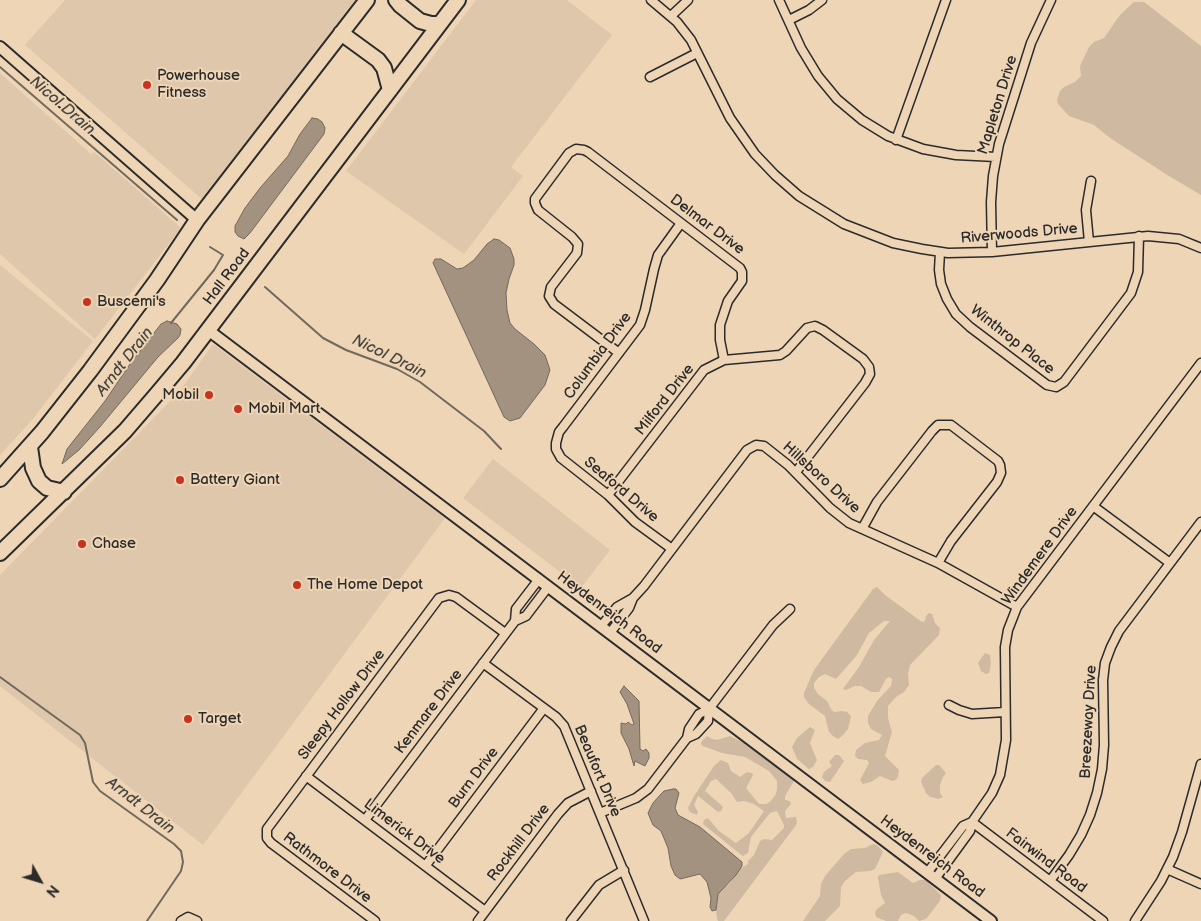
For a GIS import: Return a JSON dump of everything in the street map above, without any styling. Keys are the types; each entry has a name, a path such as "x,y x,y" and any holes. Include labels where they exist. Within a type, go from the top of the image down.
{"highway":[{"path":"0,479 30,447 90,371 157,280 197,220 367,0"},
{"path":"396,0 420,21 439,24"},
{"name":"Hall Road","path":"0,553 125,431 183,363 458,0"},
{"path":"341,33 378,60 384,68 390,90"},
{"path":"30,447 33,468 39,481 48,488 64,492"}],"street":[{"name":"Riverwoods Drive","path":"651,0 671,16 684,30 721,103 747,144 775,175 799,196 829,216 860,231 893,243 940,252 992,252 1139,236 1169,237 1189,242 1201,248"},
{"path":"671,16 688,0"},
{"path":"779,0 807,58 830,92 862,120 896,140 914,146 945,154 996,157"},
{"path":"789,20 809,10 822,0"},
{"path":"896,140 946,0"},
{"name":"Mapleton Drive","path":"992,252 990,211 996,157 1002,132 1032,43 1051,0"},
{"path":"0,47 197,220"},
{"path":"650,77 697,53"},
{"name":"Delmar Drive","path":"619,353 554,304 549,296 552,286 577,253 578,244 538,210 535,199 569,153 576,149 588,152 737,265 742,272 742,281 728,301 720,325 720,340 724,360"},
{"path":"1089,242 1086,210 1091,181"},
{"name":"Columbia Drive","path":"556,449 559,432 640,324 646,310 658,255 681,222"},
{"name":"Winthrop Place","path":"940,252 939,270 941,284 956,314 970,327 1047,385 1056,387 1064,382 1131,293 1138,272 1139,236"},
{"name":"Milford Drive","path":"608,495 699,376 710,366 724,360 780,355 791,346 803,331 811,326 820,327 863,359 870,371 865,383 796,472"},
{"name":"Heydenreich Road","path":"208,330 991,921"},
{"name":"Windemere Drive","path":"931,876 963,826 972,822 990,798 1000,775 1005,750 1005,647 1008,630 1017,607 1201,363"},
{"path":"862,530 878,502 932,431 942,424 951,425 995,458 1001,473 997,482 951,541 938,563"},
{"name":"Hillsboro Drive","path":"601,626 617,607 633,598 644,586 751,446 760,445 764,446 796,472 836,514 862,530 938,563 1017,607"},
{"name":"Seaford Drive","path":"556,449 561,458 608,495 635,522 672,549"},
{"path":"1093,506 1170,563"},
{"name":"Breezeway Drive","path":"1050,881 1069,856 1080,835 1090,815 1099,787 1104,745 1103,680 1108,655 1119,631 1201,522"},
{"name":"Kenmare Drive","path":"515,621 516,610 539,579"},
{"name":"Kenmare Drive","path":"366,820 505,633 515,621 526,616 548,587"},
{"name":"Sleepy Hollow Drive","path":"266,835 269,826 437,600 446,595 456,597 505,633"},
{"name":"Hillsboro Drive","path":"610,633 629,608 633,598"},
{"path":"600,813 636,798 648,789 687,738 695,718 709,709 773,625 790,609"},
{"name":"Beaufort Drive","path":"483,663 544,708 560,721 566,730 644,921"},
{"path":"949,705 972,714 1005,712"},
{"name":"Burn Drive","path":"426,866 544,708"},
{"path":"687,738 696,734 708,720 709,709"},
{"path":"1135,921 1167,869 1182,832 1201,764"},
{"name":"Limerick Drive","path":"306,776 485,911"},
{"name":"Rockhill Drive","path":"478,921 558,814 568,803 591,791"},
{"name":"Fairwind Road","path":"972,822 1103,921"},
{"name":"Rathmore Drive","path":"266,835 271,844 375,921"},
{"path":"1167,869 1201,884"},
{"path":"571,921 599,885 624,870"},
{"path":"181,921 188,917 197,921"}],"shaded area":[{"path":"65,0 359,0 277,109 203,200 25,45"},
{"path":"476,0 567,0 612,35 511,167 523,176 464,254 346,171"},
{"path":"1134,2 1144,2 1201,46 1201,195 1110,138 1094,125 1069,116 1058,104 1057,100 1060,91 1081,76 1080,66 1089,47 1094,42 1104,38 1120,15"},
{"path":"0,73 91,154 94,152 181,228 95,339 0,254"},
{"path":"312,118 322,122 325,128 324,134 250,233 244,239 238,236 235,232 235,226 245,208 288,156 300,134"},
{"path":"494,239 499,240 510,248 514,259 506,293 510,323 545,355 550,370 545,385 520,418 510,421 504,417 433,263 435,259 441,259 457,269 463,268 474,260 487,244"},
{"path":"0,265 93,341 32,420 0,455"},
{"path":"167,321 177,324 181,329 178,338 158,357 79,450 62,464 67,449 105,401 130,364 161,324"},
{"path":"213,344 445,518 203,845 0,686 0,575 179,392"},
{"path":"493,459 610,550 581,588 463,498"},
{"path":"877,587 922,622 925,621 929,613 932,614 935,623 940,628 939,635 910,665 908,674 909,685 888,706 888,718 892,732 885,756 899,770 898,776 896,780 892,781 880,776 871,782 863,784 860,780 869,763 867,760 858,759 855,756 856,750 865,743 879,740 882,735 871,729 868,723 868,716 877,701 891,686 892,679 889,677 886,679 879,692 871,692 861,686 843,689 859,667 874,640 890,621 884,621 869,633 857,655 836,679 825,674 814,683 814,688 818,694 827,701 834,712 847,712 851,716 848,729 842,736 838,739 829,732 825,716 809,704 804,697 804,693 814,670 873,589"},
{"path":"985,653 990,655 991,664 989,673 986,674 981,671 978,663"},
{"path":"624,686 639,701 640,749 643,751 646,749 649,753 645,766 635,761 634,766 629,749 621,733 621,723 626,724 628,722 632,725 634,724 627,704 620,692"},
{"path":"810,727 815,730 810,743 817,760 813,767 809,769 797,759 792,747 797,738"},
{"path":"707,736 717,740 730,736 762,751 789,774 794,781 785,796 785,800 790,801 791,804 785,811 786,818 796,817 796,825 724,921 718,921 717,918 718,894 729,884 740,869 748,864 760,841 764,839 772,840 784,828 784,825 777,811 770,813 751,837 748,853 743,856 703,824 704,820 708,818 719,831 736,843 749,833 764,811 754,804 744,801 737,802 732,794 716,779 711,781 705,791 723,807 721,811 718,812 698,796 694,805 698,812 697,815 690,812 688,808 694,796 714,766 721,760 728,763 731,771 740,777 747,772 752,773 753,775 746,788 759,804 770,802 776,794 777,781 769,771 745,757 722,753 703,746 701,744 702,741"},
{"path":"835,755 839,755 844,761 830,782 825,781 822,777 824,772 832,766 829,762"},
{"path":"936,765 939,765 946,773 940,785 940,793 943,797 939,799 930,797 921,782 922,778"},
{"path":"676,789 679,793 675,808 678,815 700,827 742,862 742,866 736,875 718,894 716,910 712,911 710,907 711,898 707,882 700,874 680,879 675,875 671,866 668,848 661,831 653,825 648,813 653,803 664,791"},
{"path":"873,844 877,845 883,852 875,869 856,872 845,881 841,887 840,906 825,921 803,921 820,896 821,884 825,876 844,854 851,849 865,848"},
{"path":"898,872 913,883 926,880 941,895 940,901 926,919 919,921 914,916 906,913 901,915 898,921 886,921 876,917 875,912 885,903 881,895 879,875"}],"waterway":[{"name":"Nicol Drain","path":"0,67 177,220"},
{"name":"Arndt Drain","path":"171,323 214,270 223,255 210,247"},
{"name":"Nicol Drain","path":"265,287 323,338 346,350 397,369 420,382 484,431 501,449"},
{"name":"Arndt Drain","path":"0,677 80,735 85,743 93,782 100,791 181,851 183,862 181,871 147,921"}],"place":[{"name":"Powerhouse Fitness","path":"147,85"},
{"name":"Buscemi's","path":"87,302"},
{"name":"Mobil","path":"209,395"},
{"name":"Mobil Mart","path":"238,409"},
{"name":"Battery Giant","path":"180,480"},
{"name":"Chase","path":"82,544"},
{"name":"The Home Depot","path":"297,585"},
{"name":"Target","path":"188,719"}]}
